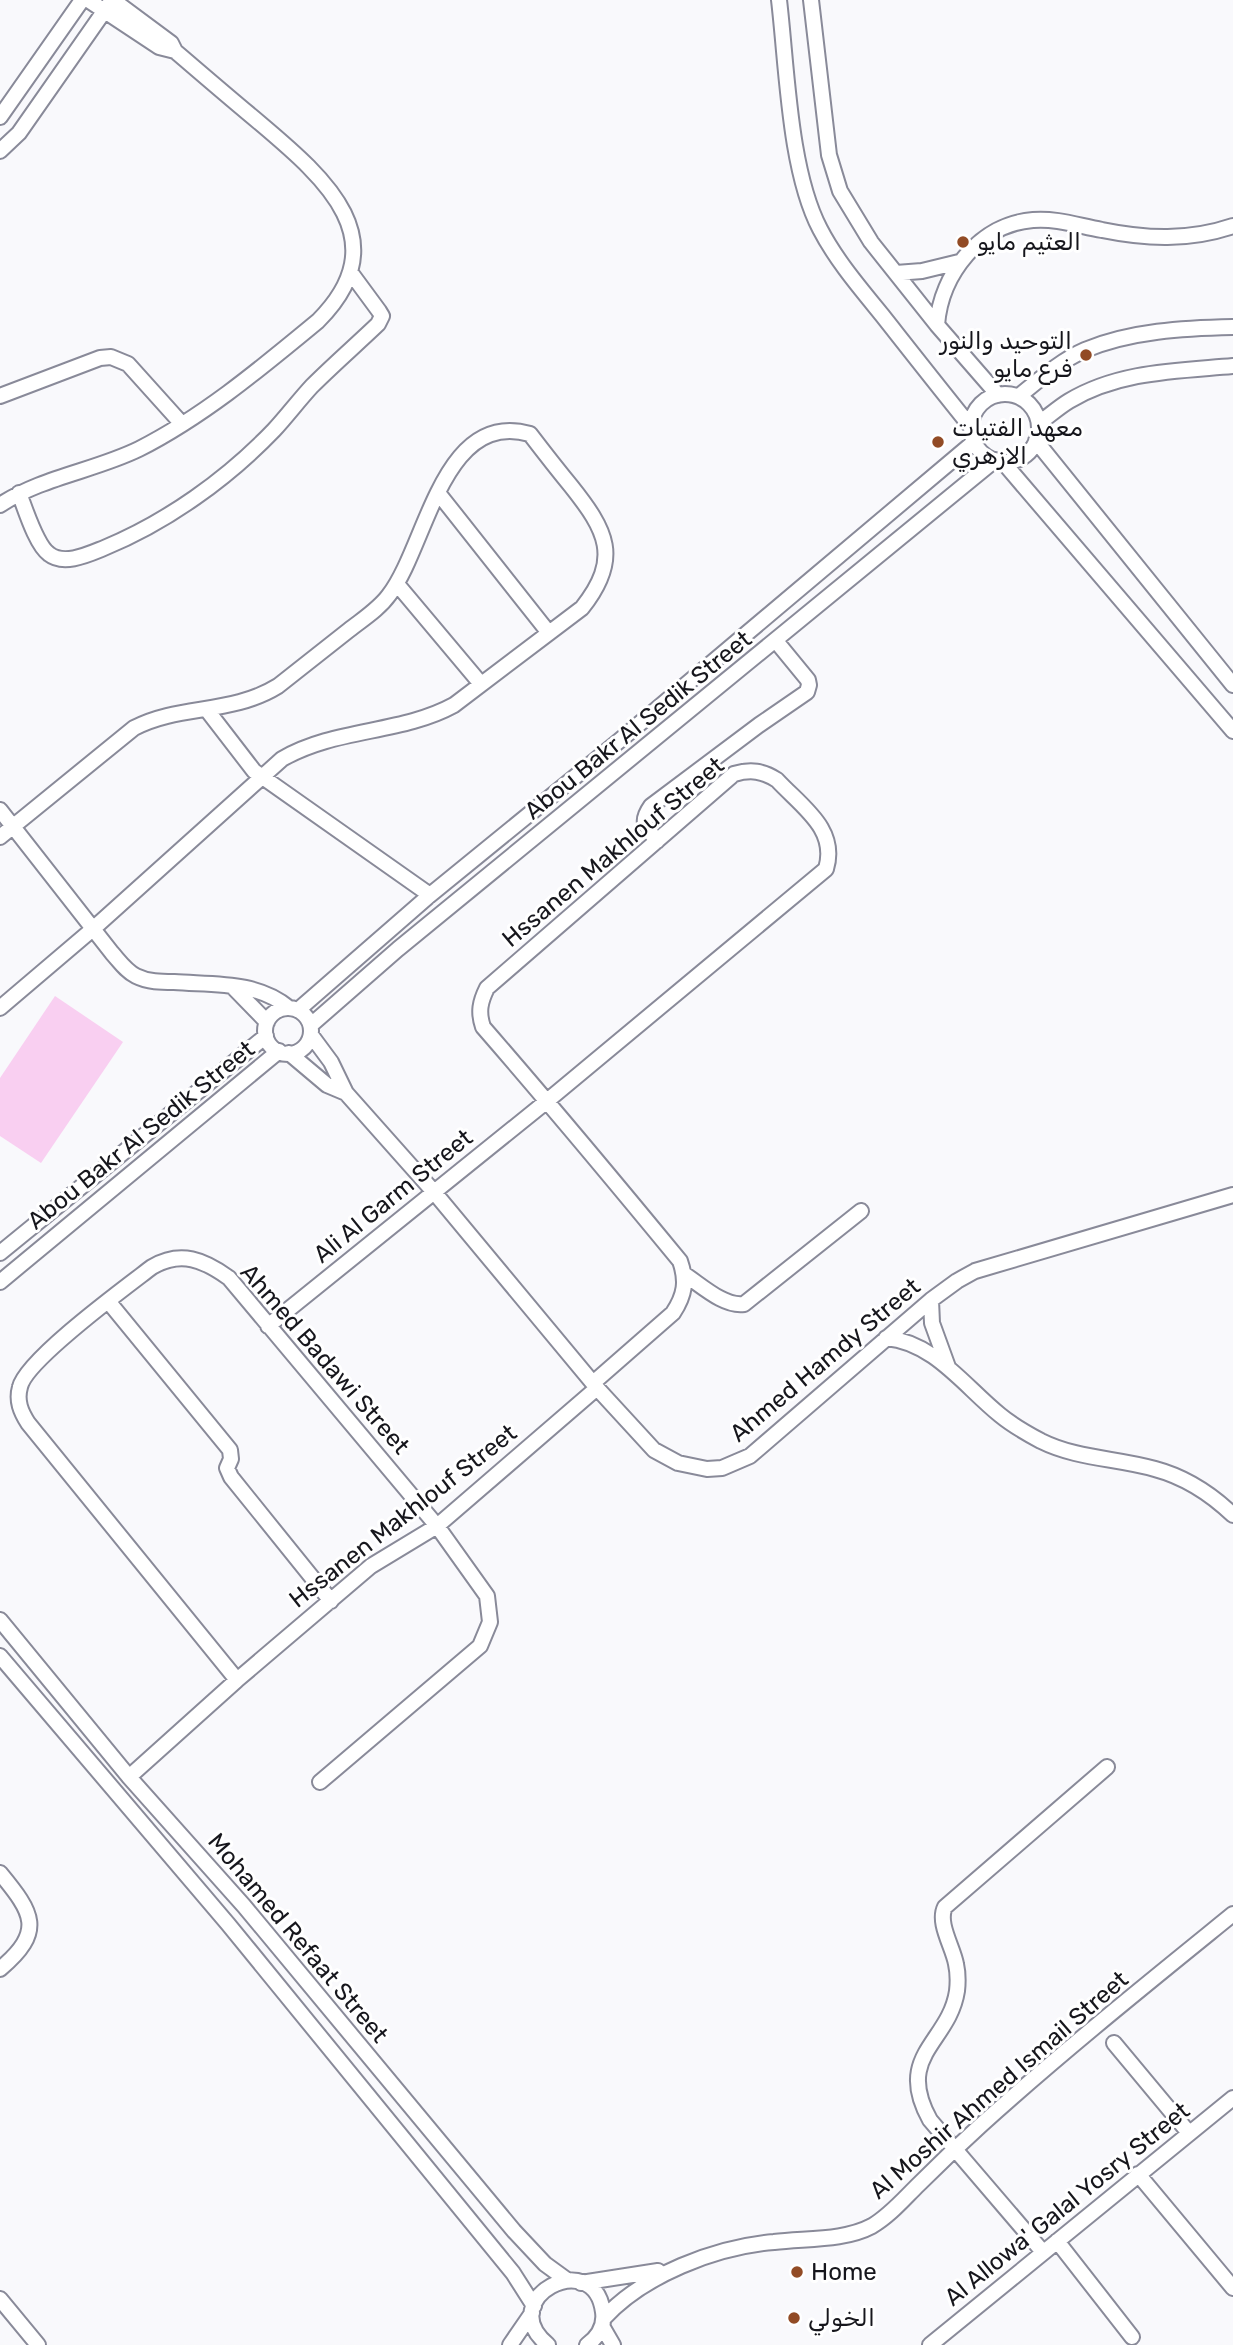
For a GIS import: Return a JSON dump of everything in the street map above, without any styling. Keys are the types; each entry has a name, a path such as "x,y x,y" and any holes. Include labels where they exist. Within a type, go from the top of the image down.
{"street":[{"path":"0,117 82,0"},
{"path":"0,506 19,493 135,450 182,424 223,396 318,321 333,307 346,287 351,273 353,252 348,221 338,200 300,158 174,51 159,47 110,4 88,0"},
{"path":"779,0 797,159 819,229 870,301 971,427"},
{"path":"811,0 828,155 840,191 854,218 896,274 998,395"},
{"path":"0,151 19,133 110,4"},
{"path":"937,325 938,308 947,283 959,262 990,234 1030,220 1048,220 1138,236 1173,238 1202,235 1233,226"},
{"path":"896,274 959,262"},
{"path":"19,493 43,547 50,556 62,559 96,551 135,535 169,514 232,468 378,324 382,316 351,273"},
{"path":"1019,396 1068,359 1103,344 1166,331 1233,327"},
{"path":"0,396 100,358 111,357 128,364 182,424"},
{"path":"1039,423 1069,401 1100,386 1126,378 1158,371 1233,366"},
{"path":"998,395 1019,396 1030,404 1039,423 1036,441 1025,456 1014,460 999,461 986,456 974,442 971,427 975,412 982,403 998,395"},
{"path":"0,837 134,728 155,719 250,701 278,686 383,602 397,584 451,469 466,449 488,436 508,430 530,434 596,519 603,537 605,556 602,575 594,593 582,608 454,705 436,715 296,751 282,759 94,928 0,1008"},
{"path":"1036,441 1233,685"},
{"name":"Abou Bakr Al Sedik Street","path":"293,1009 619,741 974,442"},
{"path":"999,461 1233,731"},
{"name":"Abou Bakr Al Sedik Street","path":"311,1030 398,949 776,641 894,541 999,461"},
{"path":"439,494 549,633"},
{"path":"397,584 481,684"},
{"path":"657,841 644,822 644,815 651,806 807,692 808,680 776,641"},
{"path":"207,710 261,776 430,895"},
{"name":"Hssanen Makhlouf Street","path":"130,1777 237,1680 371,1566 436,1525 595,1386 673,1313 681,1301 685,1288 680,1261 483,1027 479,1014 481,1000 487,988 734,774 756,771 777,779 825,831 830,844 826,869 547,1101"},
{"path":"0,810 125,968 145,979 232,986 262,990 306,1016 311,1030 307,1044 301,1049 284,1052 271,1045 267,1029 232,986"},
{"path":"267,1029 276,1012 293,1009"},
{"name":"Abou Bakr Al Sedik Street","path":"0,1253 267,1029"},
{"name":"Ahmed Hamdy Street","path":"311,1030 346,1093 434,1192 595,1386 654,1450 692,1468 722,1468 750,1456 886,1338 957,1281 995,1264 1233,1195"},
{"name":"Abou Bakr Al Sedik Street","path":"0,1282 284,1052"},
{"name":"Ahmed Hamdy Street","path":"284,1052 327,1085 346,1093"},
{"name":"Ali Al Garm Street","path":"268,1326 547,1101"},
{"path":"684,1274 727,1301 744,1304 861,1212"},
{"name":"Ahmed Badawi Street","path":"237,1680 21,1412 18,1399 20,1385 34,1364 108,1301 164,1261 176,1257 190,1258 213,1267 229,1278 436,1525 487,1596 490,1609 486,1635 480,1646 320,1782"},
{"path":"931,1300 935,1335 948,1368"},
{"path":"108,1301 230,1450 231,1459 226,1468 231,1477 331,1601"},
{"path":"886,1338 913,1344 948,1368 1000,1415 1043,1442 1092,1458 1154,1468 1179,1477 1201,1489 1233,1515"},
{"name":"Mohamed Refaat Street","path":"0,1620 130,1777 258,1922 514,2231 545,2264 598,2297 603,2323"},
{"name":"Mohamed Refaat Street","path":"0,1656 240,1938 513,2273 533,2309 537,2334 548,2345"},
{"path":"1043,2252 930,2120 922,2106 919,2073 923,2057 951,2009 956,1993 956,1961 943,1921 943,1911 1107,1767"},
{"path":"0,1873 27,1907 29,1936 22,1948 0,1969"},
{"path":"228,1924 239,1917 244,1906"},
{"name":"Al Moshir Ahmed Ismail Street","path":"574,2282 641,2275 752,2244 853,2233 871,2226 887,2216 955,2149 1042,2071 1233,1914"},
{"path":"240,1938 258,1922"},
{"path":"1114,2043 1189,2133"},
{"name":"Al Allowa' Galal Yosry Street","path":"930,2345 1233,2098"},
{"path":"1138,2174 1233,2288"},
{"path":"1057,2241 1132,2337"},
{"name":"Al Moshir Ahmed Ismail Street","path":"587,2345 595,2339 603,2323 624,2299 648,2283 694,2262"},
{"path":"510,2345 546,2288 574,2282"},
{"path":"0,2299 38,2345"},
{"path":"603,2323 613,2345"}],"shaded area":[{"path":"55,996 123,1042 41,1163 0,1136 0,1078"}],"place":[{"name":"العثيم مايو","path":"963,242"},
{"name":"التوحيد والنور فرع مايو","path":"1086,355"},
{"name":"معهد الفتيات الازهري","path":"938,442"},
{"name":"Home","path":"797,2272"},
{"name":"الخولي","path":"794,2318"}]}
